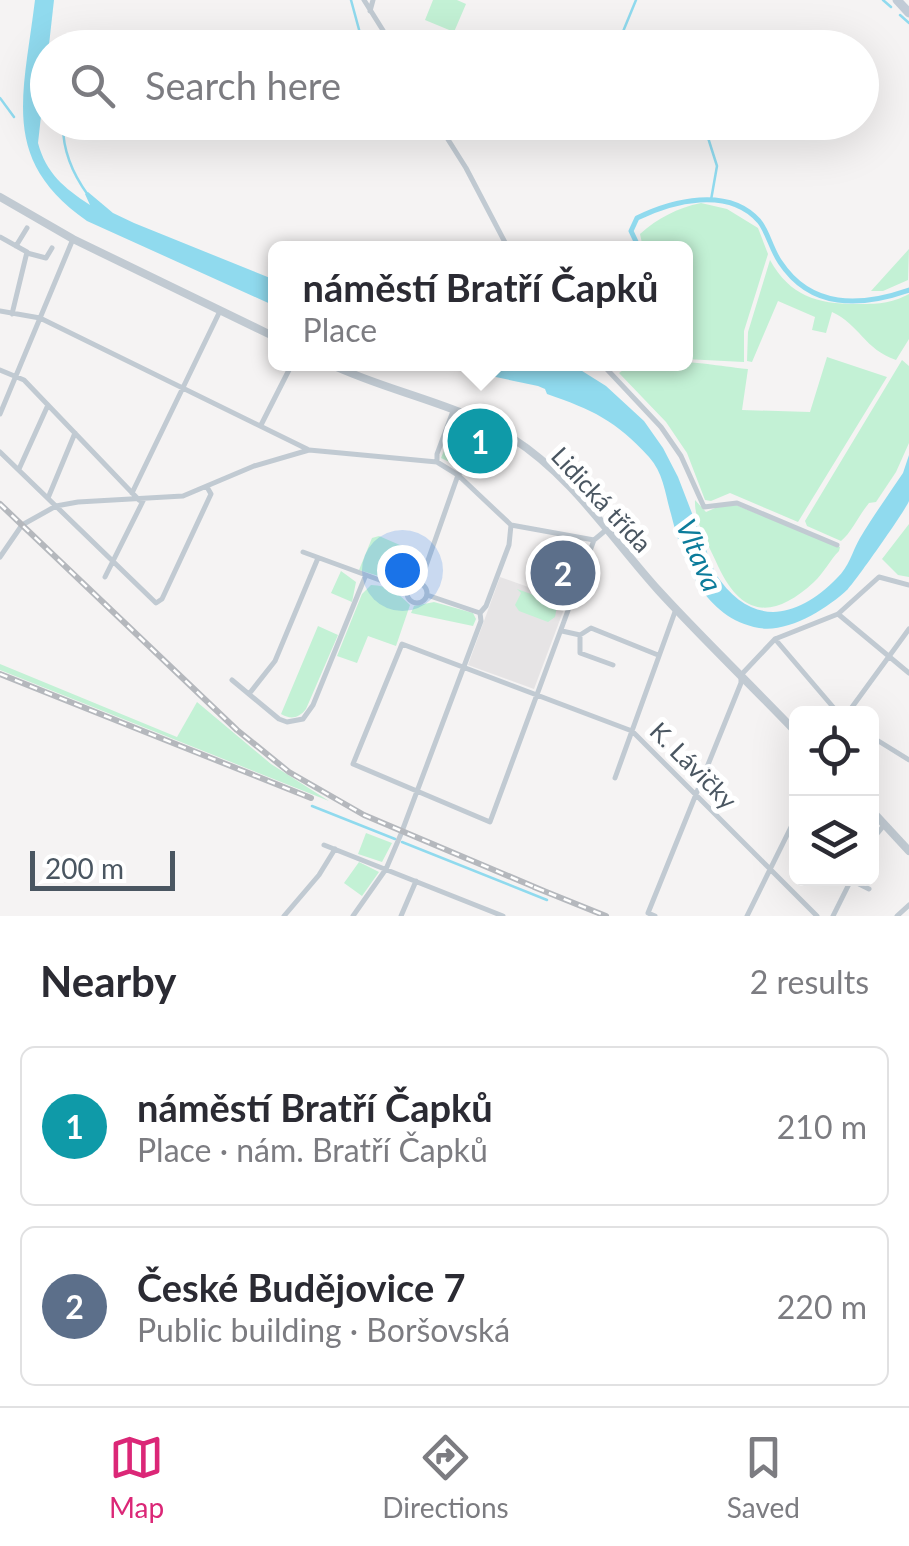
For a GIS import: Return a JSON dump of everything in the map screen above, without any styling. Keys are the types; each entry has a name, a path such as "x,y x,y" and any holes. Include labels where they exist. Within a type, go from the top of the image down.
{"main road":[{"path":"897,0 909,12"}],"street":[{"path":"364,0 383,30"},
{"path":"370,10 373,0"},
{"path":"448,140 504,241"},
{"path":"0,198 74,239 268,334"},
{"path":"16,246 27,228"},
{"path":"0,237 46,258 52,248"},
{"path":"0,414 74,239"},
{"path":"12,314 27,252"},
{"path":"132,493 220,311"},
{"path":"0,312 40,318 309,450"},
{"path":"0,370 24,380 142,500"},
{"path":"261,425 288,371"},
{"name":"Lidická třída","path":"346,371 490,426 527,448 576,494 676,609 789,725"},
{"path":"609,371 661,427 681,456 704,507 737,503 837,545"},
{"path":"19,469 48,404"},
{"path":"437,462 453,411"},
{"path":"420,583 458,475 476,454 490,426"},
{"path":"48,498 74,432"},
{"path":"0,557 22,525 56,506 183,496 254,466 309,450 437,462 458,475 511,525 594,540"},
{"path":"0,452 156,604 162,599 211,494 207,487"},
{"path":"105,577 142,500"},
{"path":"353,916 386,869 402,833 480,613 509,545 511,525"},
{"path":"417,792 490,822 594,540 607,528"},
{"path":"303,552 407,590"},
{"path":"250,694 274,661 318,558"},
{"path":"232,680 287,722 298,721 309,713 365,577"},
{"path":"655,916 648,912 741,675 775,640 838,614 879,577 909,585"},
{"path":"420,583 427,595 422,602 413,603 407,598 407,590 420,583"},
{"path":"427,595 480,613"},
{"path":"614,778 676,609"},
{"path":"838,614 909,673"},
{"path":"580,636 591,628 658,654"},
{"path":"854,706 909,629"},
{"path":"562,631 580,636"},
{"path":"580,636 580,653 614,665"},
{"path":"775,640 832,706"},
{"name":"K. Lávičky","path":"417,792 354,764 402,644 632,730 817,916"},
{"path":"879,741 909,760"},
{"path":"879,818 909,851"},
{"path":"879,831 885,824"},
{"path":"747,916 789,832"},
{"path":"324,845 503,916"},
{"path":"284,916 320,875 335,850"},
{"path":"401,916 416,880"},
{"path":"833,916 848,886"},
{"path":"864,886 869,889"},
{"path":"897,916 909,905"},
{"path":"472,916 476,906"}],"shaded area":[{"path":"500,577 567,601 534,689 468,665"}],"green space":[{"path":"433,0 466,4 455,30 425,20"},
{"path":"701,203 727,209 758,228 768,254 744,331 744,362 693,359 693,241 642,241 640,234 676,211"},
{"path":"909,249 908,280 883,291 871,291"},
{"path":"770,260 786,282 817,300 877,303 909,294 909,339 896,360 876,350 832,312 826,333 812,330 815,317 778,301 752,362 747,361 748,332"},
{"path":"827,357 887,377 798,522 730,493 705,500 687,453 666,422 619,373 693,371 693,363 748,369 742,410 810,412"},
{"path":"902,360 909,366 909,443 896,472 876,502 869,503 841,541 807,526 805,521"},
{"path":"457,420 478,429 480,435 470,457 458,466 441,458"},
{"path":"695,500 706,512 722,505 736,505 840,547 839,551 814,582 786,602 772,607 748,604 727,583 718,566 699,525"},
{"path":"909,524 909,577 898,575 882,559"},
{"path":"379,536 423,555 412,579 395,581 359,570 372,538"},
{"path":"341,571 356,582 352,602 331,593"},
{"path":"371,585 393,591 410,605 396,646 368,636 357,663 337,656 362,594"},
{"path":"517,589 562,605 557,606 555,617 548,622 519,611 515,605 521,593"},
{"path":"434,602 473,613 473,626 411,613 414,606"},
{"path":"318,626 338,635 306,709 295,717 285,716 281,714"},
{"path":"0,664 177,737 197,702 271,764 329,801 0,670"},
{"path":"366,833 392,843 382,862 358,854"},
{"path":"359,862 379,872 362,896 344,883"}],"water":[{"path":"35,0 54,0 51,30 31,30"},
{"path":"30,37 30,140 38,140 41,154 64,186 90,205 85,194 88,192 113,213 134,223 268,277 268,303 87,221 59,198 40,175 29,150 23,97"},
{"name":"Vltava","path":"467,371 582,371 606,386 644,421 663,448 715,573 743,603 758,610 789,610 805,603 837,578 903,473 909,455 909,501 839,597 794,623 759,628 724,613 699,585 682,551 658,470 649,457 602,418 547,394 538,386"}],"waterway":[{"path":"351,0 359,30"},
{"path":"624,30 636,0"},
{"path":"883,0 891,7"},
{"path":"900,15 909,23"},
{"path":"0,98 14,117"},
{"path":"64,140 69,161 88,195"},
{"path":"709,140 717,166 711,200"},
{"path":"636,241 631,231 637,218 683,202 716,200 732,203 759,221 777,257 806,289 838,300 855,301 909,290"},
{"path":"312,806 395,839"},
{"path":"402,842 547,900"}],"railway":[{"path":"0,504 237,730 289,772 364,815 544,891"},
{"path":"0,674 311,798"},
{"path":"534,887 606,916"}],"place":[{"name":"náměstí Bratří Čapků","path":"480,441"},
{"name":"České Budějovice 7","path":"563,573"}]}
